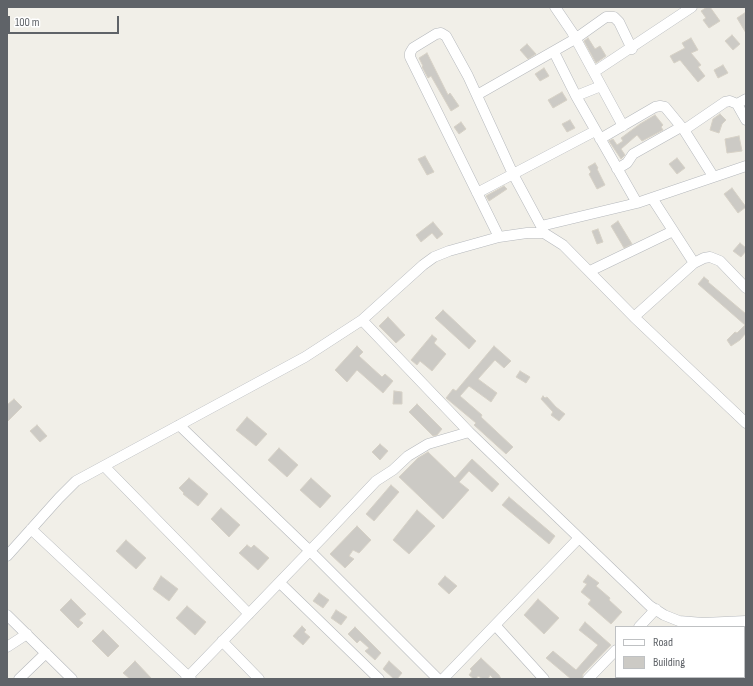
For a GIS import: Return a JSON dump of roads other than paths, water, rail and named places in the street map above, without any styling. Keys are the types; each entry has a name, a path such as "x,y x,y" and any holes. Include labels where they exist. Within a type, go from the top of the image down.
{"street":[{"path":"555,7 568,26 594,72 622,126"},
{"path":"594,72 692,7"},
{"path":"477,95 554,52 606,17 614,17 619,22 632,48"},
{"path":"499,237 410,57 410,53 413,48 436,34 441,33 446,36 477,95 513,174 542,230 563,245 634,317 746,423"},
{"path":"554,52 576,96 637,203"},
{"path":"576,96 601,86"},
{"path":"617,169 627,163 633,154 682,128 725,102 742,101 746,120"},
{"path":"477,193 513,174 598,135 622,126 655,107 660,106 665,107 682,128 714,176"},
{"path":"7,556 76,481 305,357 362,320 423,265 434,258 450,251 499,237 542,230 637,203 746,166"},
{"path":"652,198 694,263"},
{"path":"590,272 673,230"},
{"path":"634,317 694,263 704,258 710,257 720,261 746,288"},
{"path":"362,320 470,432 644,600 664,615 679,621 703,624 746,621"},
{"path":"178,425 310,551 438,679"},
{"path":"31,529 189,678 222,641 280,583 376,481 393,470 408,456 428,444 470,432"},
{"path":"104,466 249,614"},
{"path":"443,679 579,538"},
{"path":"280,583 379,679"},
{"path":"639,626 656,609"},
{"path":"7,615 72,679"},
{"path":"495,625 544,679"},
{"path":"7,647 26,634"},
{"path":"222,641 258,679"},
{"path":"19,679 46,653"},
{"path":"588,679 615,653"}]}
